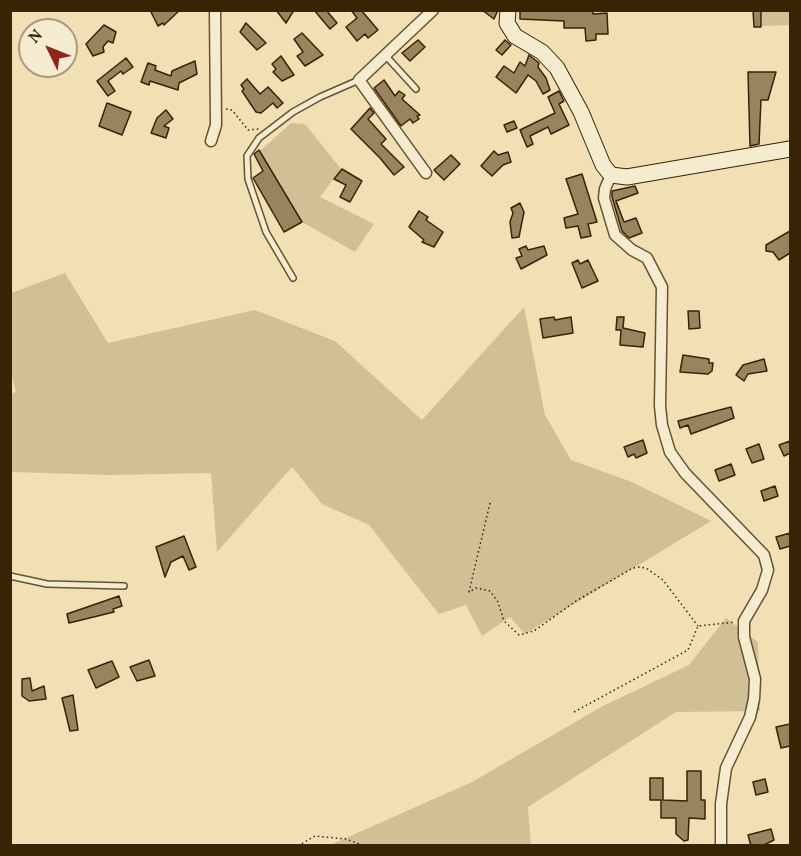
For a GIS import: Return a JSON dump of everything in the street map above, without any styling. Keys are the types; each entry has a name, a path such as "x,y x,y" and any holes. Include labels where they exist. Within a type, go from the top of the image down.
{"street":[{"path":"212,141 216,108 215,10"},
{"path":"426,173 359,80 433,10"},
{"path":"508,10 507,23 515,36 542,52 556,68 581,112 603,165 611,175 627,177 790,149"},
{"path":"611,175 604,198 615,235 621,242 647,258 662,286 659,377 662,425 670,452 685,473 753,542 767,563 767,579 744,621 744,638 755,679 754,699 750,717 726,768 721,804 722,846"}],"lane":[{"path":"384,55 416,89"},
{"path":"293,278 266,232 248,179 247,156 260,138 293,112 359,80"},
{"path":"10,576 47,584 124,586"}],"path":[{"path":"216,108 232,110 248,130 259,129"},
{"path":"490,503 469,592 476,588 490,591 498,602 504,621 519,635 534,631 576,601 633,568 640,567 646,568 663,580 698,626"},
{"path":"698,626 744,621"},
{"path":"574,712 688,650 698,626"},
{"path":"298,846 315,836 346,839 365,846"}],"shaded area":[{"path":"762,11 790,11 790,25 762,26"},
{"path":"291,123 305,124 341,169 320,197 374,224 355,252 302,222 260,151"},
{"path":"65,273 108,343 255,310 335,341 422,420 524,307 545,415 571,460 632,482 711,521 525,634 510,617 482,636 466,605 439,614 369,525 322,504 292,467 217,552 211,473 109,475 11,472 11,394 16,392 11,372 11,293"},
{"path":"726,618 758,642 760,711 676,712 528,807 531,845 328,846 472,782 601,707 689,665"}],"building":[{"path":"150,10 180,10 164,25 163,23 158,26"},
{"path":"276,10 294,10 286,23"},
{"path":"314,10 326,10 337,23 330,29"},
{"path":"351,10 361,10 378,30 368,38 365,34 357,41 346,27 357,18"},
{"path":"482,10 498,10 494,19"},
{"path":"520,10 593,10 593,14 607,13 608,34 596,34 596,40 586,41 585,28 564,28 564,21 520,19"},
{"path":"753,10 761,10 761,27 754,27"},
{"path":"246,23 266,43 257,50 240,32"},
{"path":"104,25 116,32 113,43 108,41 103,47 104,52 93,56 86,44"},
{"path":"302,33 323,55 305,66 297,56 303,52 294,39"},
{"path":"418,40 425,47 410,61 402,53"},
{"path":"505,40 511,45 502,55 496,50"},
{"path":"529,55 539,63 538,67 546,78 550,90 543,94 536,81 528,75 516,93 496,77 504,66 514,73 520,62 525,66"},
{"path":"281,56 294,75 282,81 273,72 276,69 272,64"},
{"path":"126,58 133,67 123,74 121,71 108,81 115,91 108,96 97,81"},
{"path":"195,61 197,74 179,83 178,90 150,81 149,85 141,82 148,63 156,66 155,70 171,76 172,71"},
{"path":"748,72 776,72 768,100 761,100 759,144 750,146"},
{"path":"247,79 260,94 268,87 283,103 277,108 273,103 261,113 256,112 242,91 244,89 241,85"},
{"path":"384,80 395,96 399,91 405,95 402,99 420,115 417,116 419,119 413,123 410,119 401,126 374,88"},
{"path":"559,91 564,101 559,104 569,125 551,134 548,127 530,136 533,144 527,147 520,130 555,113 548,97"},
{"path":"107,103 131,112 122,135 99,126"},
{"path":"370,108 374,113 368,119 386,139 381,144 404,167 394,175 351,129"},
{"path":"166,110 173,119 164,126 169,128 166,138 151,133 157,118"},
{"path":"514,121 517,128 507,132 504,125"},
{"path":"259,150 302,222 284,232 253,178 263,171 254,154"},
{"path":"494,151 498,155 508,152 511,162 503,165 492,176 481,166"},
{"path":"451,155 460,164 444,180 434,170"},
{"path":"342,169 362,181 350,202 340,197 346,185 334,179"},
{"path":"582,174 597,222 588,224 591,236 581,238 578,226 566,228 564,218 578,214 566,179"},
{"path":"635,186 638,193 616,201 624,222 636,218 642,233 629,238 622,231 612,191"},
{"path":"520,203 524,212 519,237 512,238 510,222 513,213 511,208"},
{"path":"419,211 428,217 426,220 443,232 434,247 422,242 424,240 409,227"},
{"path":"790,231 790,253 779,260 773,252 766,251 766,245"},
{"path":"526,246 528,250 544,246 547,255 521,269 516,258 522,256 519,249"},
{"path":"578,260 580,264 588,260 598,281 582,288 572,263"},
{"path":"688,311 699,311 700,328 689,329"},
{"path":"554,317 555,320 571,317 573,333 543,338 540,319"},
{"path":"617,317 624,317 623,328 645,333 643,347 620,345 621,330 616,330"},
{"path":"683,355 709,359 709,363 713,363 712,371 708,374 680,372"},
{"path":"764,359 767,371 748,374 744,381 736,375 743,365"},
{"path":"731,407 734,418 691,434 688,425 680,428 678,421"},
{"path":"643,440 647,453 636,458 634,454 628,457 624,447"},
{"path":"790,441 790,453 784,456 779,445"},
{"path":"759,444 764,459 752,463 746,449"},
{"path":"731,464 735,475 719,481 715,470"},
{"path":"775,486 778,496 764,501 761,491"},
{"path":"790,533 790,546 780,549 776,537"},
{"path":"184,536 196,567 189,570 183,556 171,562 165,577 156,547"},
{"path":"119,596 122,606 113,609 114,612 69,623 67,614"},
{"path":"149,660 155,676 137,681 130,667"},
{"path":"112,661 119,677 96,688 88,670"},
{"path":"30,678 32,691 44,686 46,699 29,701 22,696 22,679"},
{"path":"73,695 78,730 70,731 62,698"},
{"path":"790,724 790,746 781,748 776,727"},
{"path":"687,771 701,771 701,800 705,800 705,819 689,818 688,840 684,841 676,834 676,818 661,818 661,800 650,800 650,778 663,778 663,800 687,801"},
{"path":"765,779 768,792 756,795 753,782"},
{"path":"771,829 774,840 762,846 751,846 748,835"}]}
